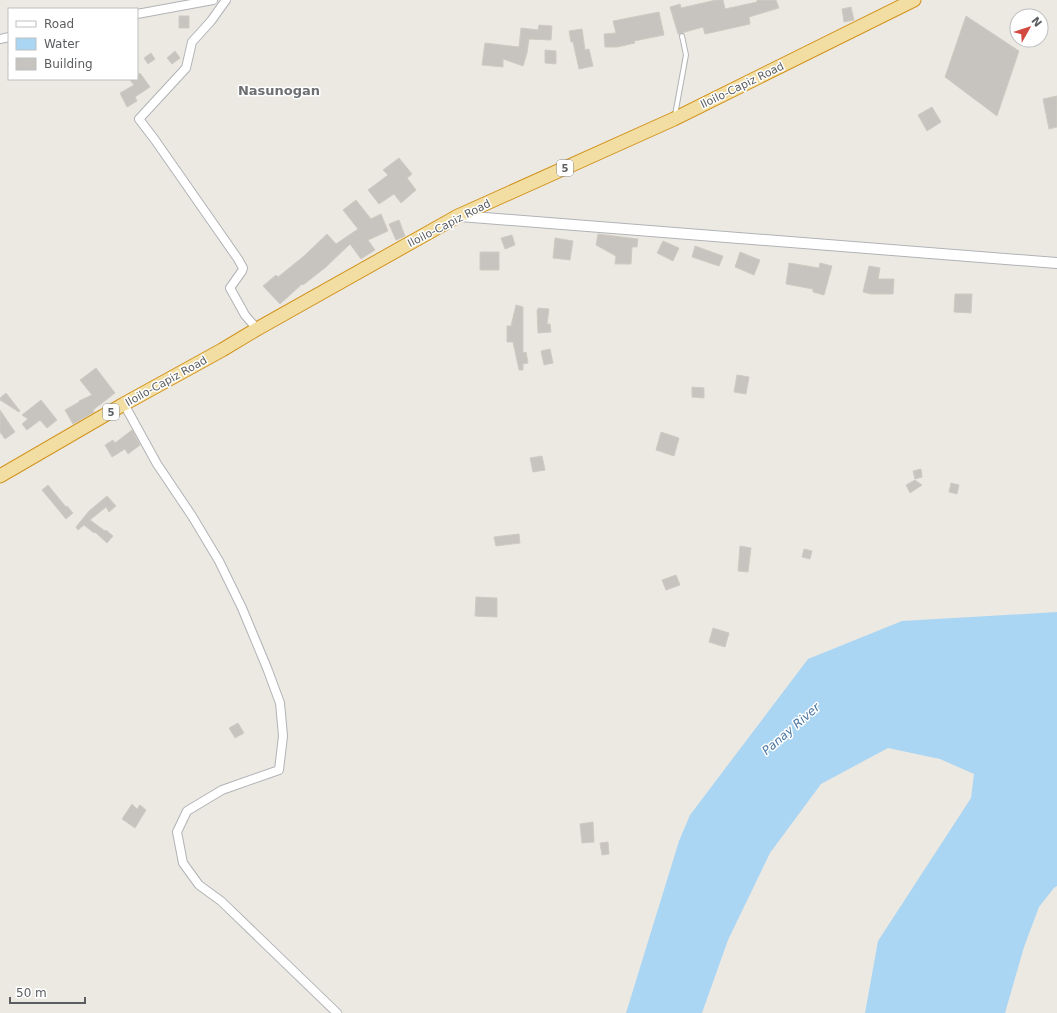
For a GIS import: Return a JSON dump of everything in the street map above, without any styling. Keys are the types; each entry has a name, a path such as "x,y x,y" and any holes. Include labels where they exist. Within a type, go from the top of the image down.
{"highway":[{"name":"Iloilo-Capiz Road","path":"0,476 124,404 458,216 674,119 914,0"}],"street":[{"path":"138,14 213,0"},
{"path":"226,0 192,42 186,68 139,119 238,259 243,268 230,288 245,315 257,329"},
{"path":"458,216 1057,263"},
{"path":"124,404 157,464 219,561 242,608 280,703 283,736 279,770 222,790 187,811 177,832 183,864 199,885 221,901 337,1013"}],"lane":[{"path":"674,119 686,55 682,36"}],"water":[{"name":"Panay River","path":"1057,612 1057,886 1039,907 1024,947 1005,1013 865,1013 878,941 971,798 974,774 940,759 888,748 821,784 770,853 728,940 702,1013 626,1013 679,841 690,815 808,659 902,621"}],"building":[{"path":"716,0 723,0 725,9 757,2 757,0 776,0 779,8 749,17 750,24 705,34 703,27 678,34 670,7 680,4 681,8"},
{"path":"851,7 854,20 844,22 842,9"},
{"path":"659,12 664,35 634,41 635,43 617,47 605,47 604,34 616,33 613,21"},
{"path":"179,16 189,16 189,28 179,28"},
{"path":"966,16 1009,44 1009,48 1014,48 1019,51 997,116 945,77"},
{"path":"539,25 552,26 551,40 529,39 523,66 503,59 503,67 482,65 485,43 519,47 521,28 538,30"},
{"path":"582,29 585,50 589,49 593,66 579,69 569,31"},
{"path":"545,50 556,51 556,64 545,63"},
{"path":"175,51 180,58 172,64 167,58"},
{"path":"151,53 155,59 148,64 144,58"},
{"path":"140,73 150,87 135,97 137,101 127,107 120,93 134,85 130,80 138,80 138,75"},
{"path":"1057,96 1057,127 1049,129 1043,99"},
{"path":"932,107 941,122 927,131 918,115"},
{"path":"399,158 412,174 407,178 416,190 401,203 394,194 379,204 368,190 388,175 383,170"},
{"path":"356,200 371,219 381,214 388,231 368,240 375,250 361,259 350,244 326,267 303,285 302,284 280,304 263,286 276,275 278,277 304,256 327,234 336,244 358,229 343,210"},
{"path":"399,220 405,236 396,240 389,224"},
{"path":"598,234 638,239 637,247 632,247 631,264 615,264 616,256 596,245"},
{"path":"512,235 515,245 505,249 501,238"},
{"path":"555,238 573,241 570,260 553,258"},
{"path":"663,241 679,248 673,261 657,253"},
{"path":"695,246 723,256 719,266 692,257"},
{"path":"480,252 499,252 499,270 480,270"},
{"path":"740,252 760,260 754,275 735,267"},
{"path":"789,263 819,268 820,263 832,266 824,295 813,292 813,289 786,284"},
{"path":"869,266 880,268 878,279 894,279 893,294 871,294 863,292"},
{"path":"955,294 972,294 971,313 954,312"},
{"path":"516,305 523,307 523,353 526,352 528,363 523,364 523,370 519,370 513,342 507,342 507,326 511,326"},
{"path":"538,308 549,309 547,324 550,324 551,332 538,333"},
{"path":"550,349 553,363 544,365 541,351"},
{"path":"96,368 115,393 93,410 94,412 73,424 65,410 92,395 80,380"},
{"path":"737,375 749,377 746,394 734,392"},
{"path":"692,387 704,388 704,398 692,397"},
{"path":"6,393 20,411 19,412 0,400 0,398"},
{"path":"41,400 57,420 47,428 40,420 27,430 22,424 28,419 22,415"},
{"path":"0,410 15,432 5,439 0,432"},
{"path":"132,430 140,445 128,454 125,449 112,457 105,445 113,440 115,443"},
{"path":"661,432 679,438 674,456 656,450"},
{"path":"542,456 545,470 533,472 530,458"},
{"path":"921,469 922,477 915,479 913,471"},
{"path":"915,480 922,485 910,493 906,485"},
{"path":"951,483 959,485 957,494 949,492"},
{"path":"48,485 66,507 67,506 73,513 66,519 42,490"},
{"path":"107,496 116,506 109,512 106,507 90,520 113,536 107,543 95,532 94,533 84,525 78,530 76,527 89,511"},
{"path":"519,534 520,543 496,546 494,537"},
{"path":"740,546 751,548 748,572 738,571"},
{"path":"804,549 812,551 810,559 802,557"},
{"path":"676,575 680,585 666,590 662,580"},
{"path":"476,597 497,598 497,617 475,616"},
{"path":"713,628 729,633 725,647 709,642"},
{"path":"238,723 244,733 235,738 229,728"},
{"path":"132,804 137,809 140,805 146,810 135,828 122,819"},
{"path":"593,822 594,842 582,843 580,824"},
{"path":"608,842 609,854 602,855 600,843"}],"district":[{"name":"Nasunogan","path":"279,90"}]}
